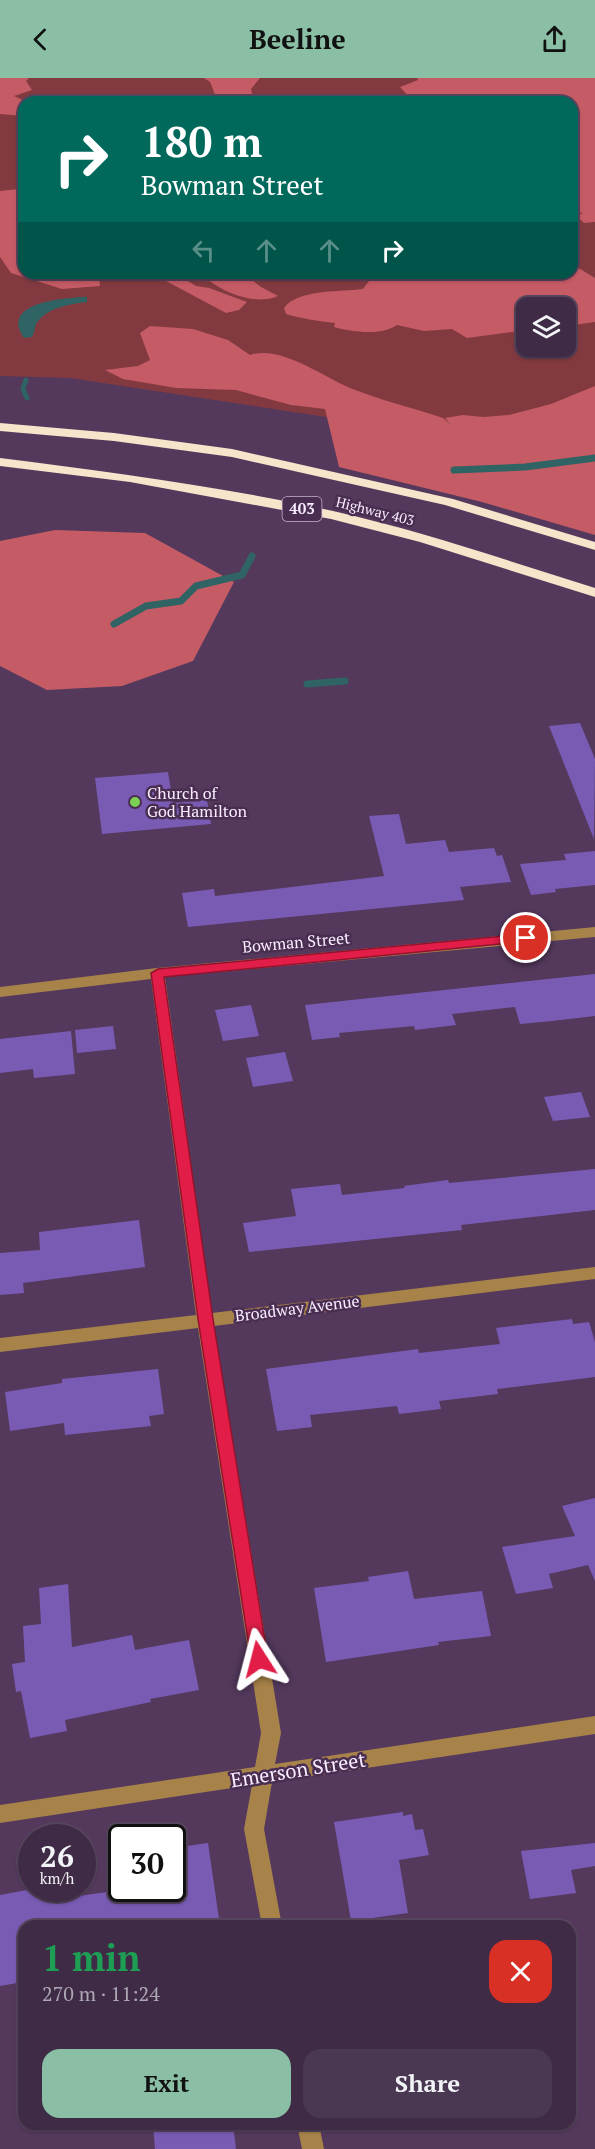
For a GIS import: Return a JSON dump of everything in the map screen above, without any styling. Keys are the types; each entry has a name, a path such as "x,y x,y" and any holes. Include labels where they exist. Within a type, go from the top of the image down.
{"highway":[{"name":"Highway 403","path":"0,427 114,437 232,453 448,502 595,546"},
{"name":"Highway 403","path":"0,462 130,478 332,515 425,539 595,593"}],"street":[{"name":"Bowman Street","path":"0,992 158,973 595,932"},
{"path":"158,973 206,1319 271,1733 254,1829 271,1920"},
{"name":"Broadway Avenue","path":"0,1345 595,1273"},
{"name":"Emerson Street","path":"0,1814 595,1725"},
{"path":"309,2130 313,2149"}],"shaded area":[{"path":"0,78 595,78 595,426 516,446 70,378 0,376"},
{"path":"0,78 29,78 26,81 32,90 14,96 18,98 18,116 0,114"},
{"path":"204,78 260,78 251,89 253,96 216,96 210,82"},
{"path":"417,78 595,78 595,222 584,223 578,218 578,215 583,213 578,212 578,96 408,96 400,87 418,80"},
{"path":"18,189 18,230 16,231 18,275 11,273 0,257 0,191"},
{"path":"578,268 595,278 595,322 576,325 576,297 516,297 516,331 467,338 452,329 424,331 397,325 375,332 349,330 334,327 335,323 286,314 284,308 290,302 299,297 320,292 363,289 370,279 578,279"},
{"path":"30,279 99,279 100,286 62,289"},
{"path":"154,279 185,279 196,286 209,288 247,302 239,310 226,313 166,281"},
{"path":"207,279 251,279 278,296 268,299 247,298"},
{"path":"87,297 87,302 68,305 49,312 37,322 32,337 24,338 19,326 20,317 26,310 59,299"},
{"path":"150,326 193,329 228,340 250,355 262,353 287,358 350,388 443,418 450,424 445,418 463,415 483,417 509,415 551,404 595,386 595,535 482,502 339,467 325,409 291,405 236,390 176,388 123,379 105,370 138,366 150,360 140,333"},
{"path":"55,530 145,533 234,582 193,661 122,686 47,690 0,666 0,541"}],"building":[{"path":"580,723 595,759 594,839 549,726"},
{"name":"Church of God Hamilton","path":"168,772 173,803 207,800 211,824 102,834 95,778"},
{"path":"399,814 406,844 445,840 449,852 494,848 497,856 502,855 511,882 460,887 464,900 188,927 182,893 214,889 215,896 384,876 369,816"},
{"path":"595,851 595,885 555,889 556,892 531,895 520,864 566,860 564,854"},
{"path":"595,974 595,1016 552,1021 520,1024 515,1007 452,1014 456,1025 415,1030 414,1026 339,1033 340,1037 312,1040 305,1005"},
{"path":"251,1005 259,1036 223,1041 215,1010"},
{"path":"113,1026 116,1049 77,1053 75,1030"},
{"path":"71,1031 75,1074 34,1078 33,1069 0,1073 0,1039"},
{"path":"285,1052 293,1081 253,1087 246,1058"},
{"path":"581,1092 590,1117 553,1121 544,1097"},
{"path":"595,1169 595,1210 461,1225 462,1230 249,1252 243,1223 296,1216 291,1189 340,1184 342,1195 405,1188 404,1186 448,1180 449,1183"},
{"path":"139,1220 145,1267 23,1283 24,1293 0,1295 0,1253 40,1250 39,1232"},
{"path":"572,1319 573,1324 589,1322 595,1342 595,1377 497,1389 498,1394 439,1401 441,1409 399,1414 397,1406 310,1415 312,1427 277,1431 266,1369 418,1349 419,1353 500,1344 496,1328"},
{"path":"158,1369 164,1414 149,1416 151,1426 65,1435 64,1423 10,1431 5,1392 62,1383 62,1379"},
{"path":"595,1498 595,1581 588,1565 549,1574 553,1588 516,1594 502,1547 575,1536 562,1506"},
{"path":"408,1571 414,1599 482,1591 491,1636 438,1642 439,1645 326,1662 314,1588 369,1581 368,1577"},
{"path":"68,1584 72,1647 132,1635 135,1650 189,1640 199,1690 150,1699 151,1702 65,1720 67,1731 30,1738 21,1691 16,1692 12,1664 25,1662 23,1626 41,1624 39,1588"},
{"path":"403,1812 403,1816 412,1814 415,1830 423,1829 429,1855 399,1860 408,1913 351,1920 334,1822"},
{"path":"208,1843 219,1920 18,1920 18,1983 0,1986 0,1895 18,1892 18,1902 96,1902 96,1894 108,1892 108,1902 186,1902 186,1846"},
{"path":"595,1843 595,1866 571,1870 576,1893 530,1899 521,1851"},
{"path":"153,2130 234,2130 236,2149 155,2149"}],"waterway":[{"path":"26,380 23,389 27,398"},
{"path":"454,470 525,467 595,458"},
{"path":"114,624 146,606 181,601 196,586 242,575 252,556"},
{"path":"307,684 345,681"}],"place":[{"name":"Church of God Hamilton","path":"135,802"}],"route":[{"path":"259,1659 206,1319 158,973 526,938"}]}
